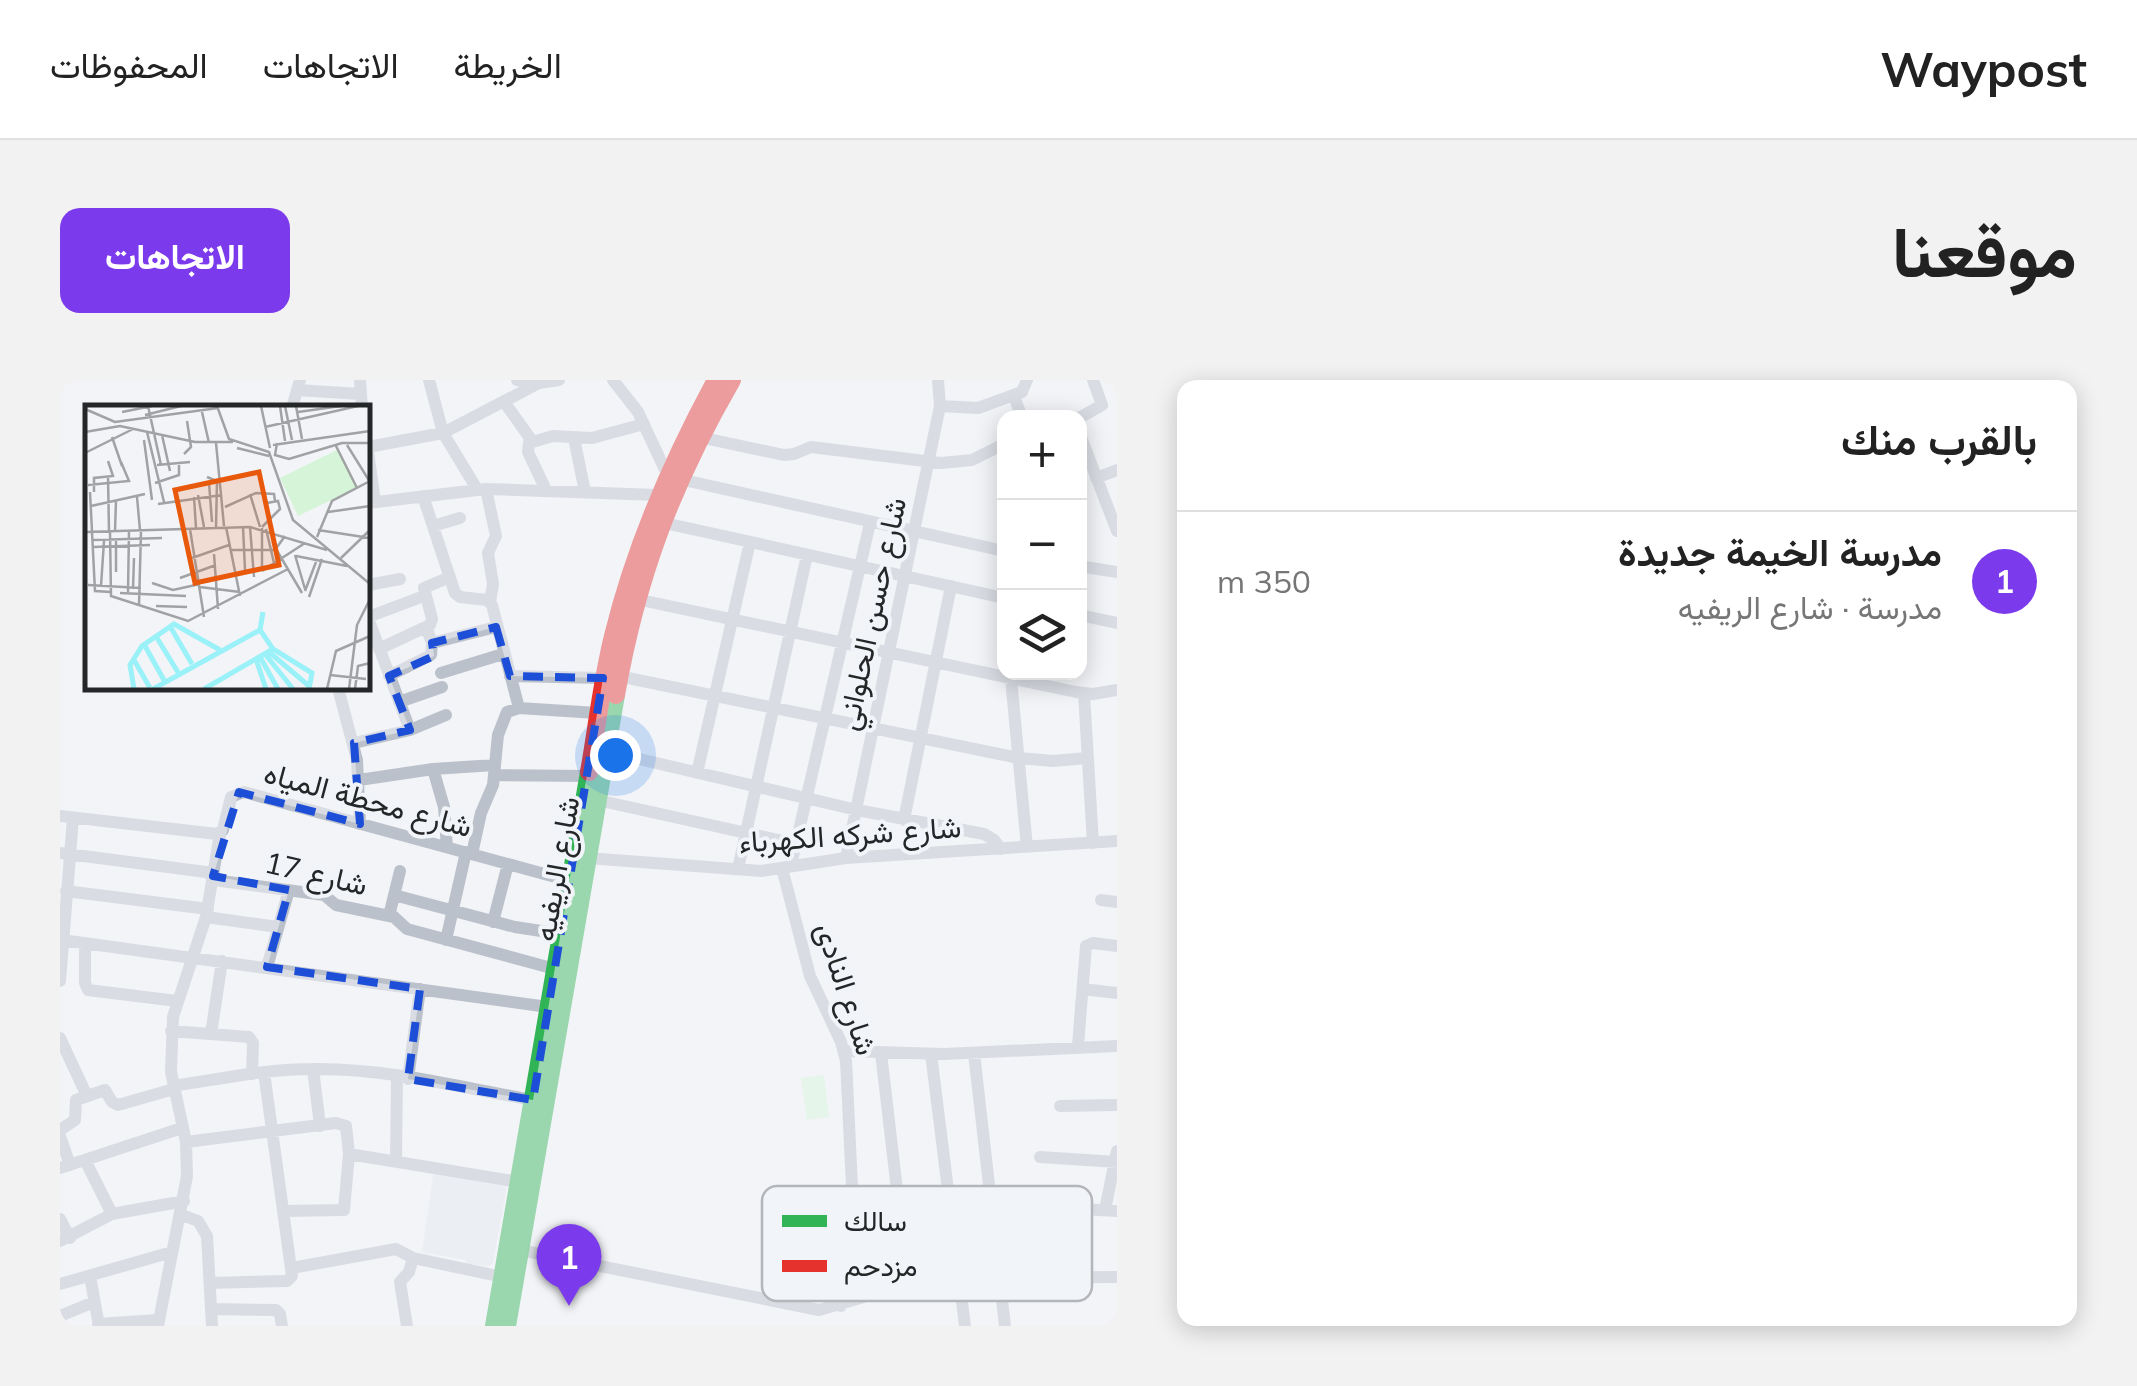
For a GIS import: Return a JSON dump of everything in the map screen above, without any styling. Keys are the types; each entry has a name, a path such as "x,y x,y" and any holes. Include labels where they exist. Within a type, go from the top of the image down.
{"street":[{"path":"429,380 443,433 481,489 496,536 488,553 493,584 490,602 519,708"},
{"path":"517,380 560,380"},
{"path":"612,380 631,400 673,476 997,550"},
{"name":"شارع الريفيه","path":"494,1326 570,881 582,861 587,776 598,714 673,476 716,380"},
{"name":"شارع الريفيه","path":"507,1326 582,861 605,751 610,677 632,566 658,494 732,380"},
{"name":"شارع حسن الحلواني","path":"846,858 940,406 938,380"},
{"path":"1087,415 1101,408 1093,380"},
{"path":"370,449 443,433 539,383"},
{"path":"299,385 361,394"},
{"path":"940,406 978,408 1020,387"},
{"path":"326,391 327,405"},
{"path":"506,403 532,441"},
{"path":"546,490 526,449 532,441 553,436 592,438 644,424"},
{"path":"698,437 784,455 810,446 928,462 972,460 997,448"},
{"path":"574,438 585,492"},
{"path":"1087,467 1113,508 1117,531"},
{"path":"1096,478 1117,470"},
{"path":"371,503 481,489 658,494"},
{"path":"423,496 457,596 490,602"},
{"path":"433,526 460,518"},
{"path":"660,522 997,596"},
{"path":"787,867 796,844 870,523"},
{"path":"697,773 750,542"},
{"path":"738,870 807,554"},
{"path":"1087,567 1117,572"},
{"path":"379,649 426,627 432,619 424,596 426,587 450,577"},
{"path":"370,586 400,579"},
{"path":"904,820 951,586"},
{"path":"370,617 424,596"},
{"path":"636,599 997,672"},
{"path":"1087,617 1117,623"},
{"path":"370,624 410,730"},
{"path":"432,643 496,626"},
{"path":"370,673 428,658 432,643 426,627"},
{"path":"399,702 504,654"},
{"path":"510,676 610,677 1019,758 1087,758"},
{"path":"1007,680 1027,847"},
{"path":"1029,680 1084,694 1117,690"},
{"path":"339,690 360,780 360,824"},
{"path":"1084,694 1093,843"},
{"path":"446,940 495,770 502,717 519,708 598,714"},
{"path":"354,743 410,730 446,714"},
{"path":"605,751 856,810 984,834 1001,849"},
{"path":"360,780 433,769 587,776"},
{"path":"433,769 444,808 447,847"},
{"name":"شارع محطة المياه","path":"220,833 231,797 239,792 570,881"},
{"path":"596,800 796,844"},
{"path":"60,981 66,817 220,833 207,913 177,1001 172,1031 173,1087 188,1176 158,1323 98,1325 90,1276"},
{"name":"شارع شركه الكهرباء","path":"582,861 738,870 846,858 1117,842"},
{"name":"شارع 17","path":"65,853 206,872 221,881 324,896 336,905 389,916 407,929 555,968"},
{"path":"493,922 508,864"},
{"name":"شارع النادى","path":"787,867 810,976 844,1051 852,1186"},
{"path":"389,916 400,871"},
{"path":"267,968 288,890"},
{"path":"66,891 278,927"},
{"path":"394,894 493,922 561,934"},
{"path":"1101,900 1117,902"},
{"path":"61,945 85,942 548,1007"},
{"path":"85,942 88,990 177,1001"},
{"path":"1078,1045 1086,946 1117,946"},
{"path":"211,1034 222,961"},
{"path":"396,1162 402,1078 420,989"},
{"path":"1083,989 1117,993"},
{"path":"172,1031 252,1039 286,1211 292,1278 210,1283"},
{"path":"60,1038 87,1096"},
{"path":"844,1051 930,1054 1117,1046"},
{"path":"882,1053 897,1186"},
{"path":"974,1053 988,1186"},
{"path":"930,1054 947,1186"},
{"path":"313,1069 320,1126"},
{"path":"286,1211 344,1210 349,1154 346,1126 336,1123 272,1132 184,1135 65,1166 60,1136 75,1120 76,1100 105,1090 118,1105 173,1087 258,1073 313,1069 402,1078 533,1100"},
{"path":"1060,1106 1117,1105"},
{"path":"349,1154 519,1182"},
{"path":"1040,1157 1116,1158 1111,1210"},
{"path":"85,1160 112,1214"},
{"path":"60,1219 65,1240 112,1214 183,1208 205,1230 212,1326"},
{"path":"292,1268 396,1250 413,1258 503,1277"},
{"path":"520,1250 762,1299"},
{"path":"60,1284 172,1252"},
{"path":"407,1326 399,1286 413,1258"},
{"path":"1092,1277 1117,1277"},
{"path":"774,1301 819,1310 856,1301"},
{"name":"شارع النادى","path":"841,1306 842,1301"},
{"path":"962,1301 965,1326"},
{"path":"1001,1301 1004,1326"},
{"path":"62,1326 60,1317 94,1302"},
{"path":"211,1309 276,1310 282,1326"}],"highlighted area":[{"path":"496,627 510,676 603,678 533,1100 408,1079 420,989 267,967 289,890 213,876 239,792 360,824 354,743 410,730 389,676 434,656 432,643"}],"shaded area":[{"path":"434,1168 508,1180 493,1263 489,1266 422,1252"}],"green space":[{"path":"824,1075 829,1117 807,1120 801,1078"}],"traffic: fast":[{"path":"507,1326 616,695"},
{"path":"494,1326 589,772"}],"traffic: jam":[{"path":"589,772 609,653 632,569 670,473 716,380"},
{"path":"616,695 635,610 659,532 692,456 732,380"}],"place":[{"name":"مدرسة الخيمة جديدة","path":"569,1306"}]}
